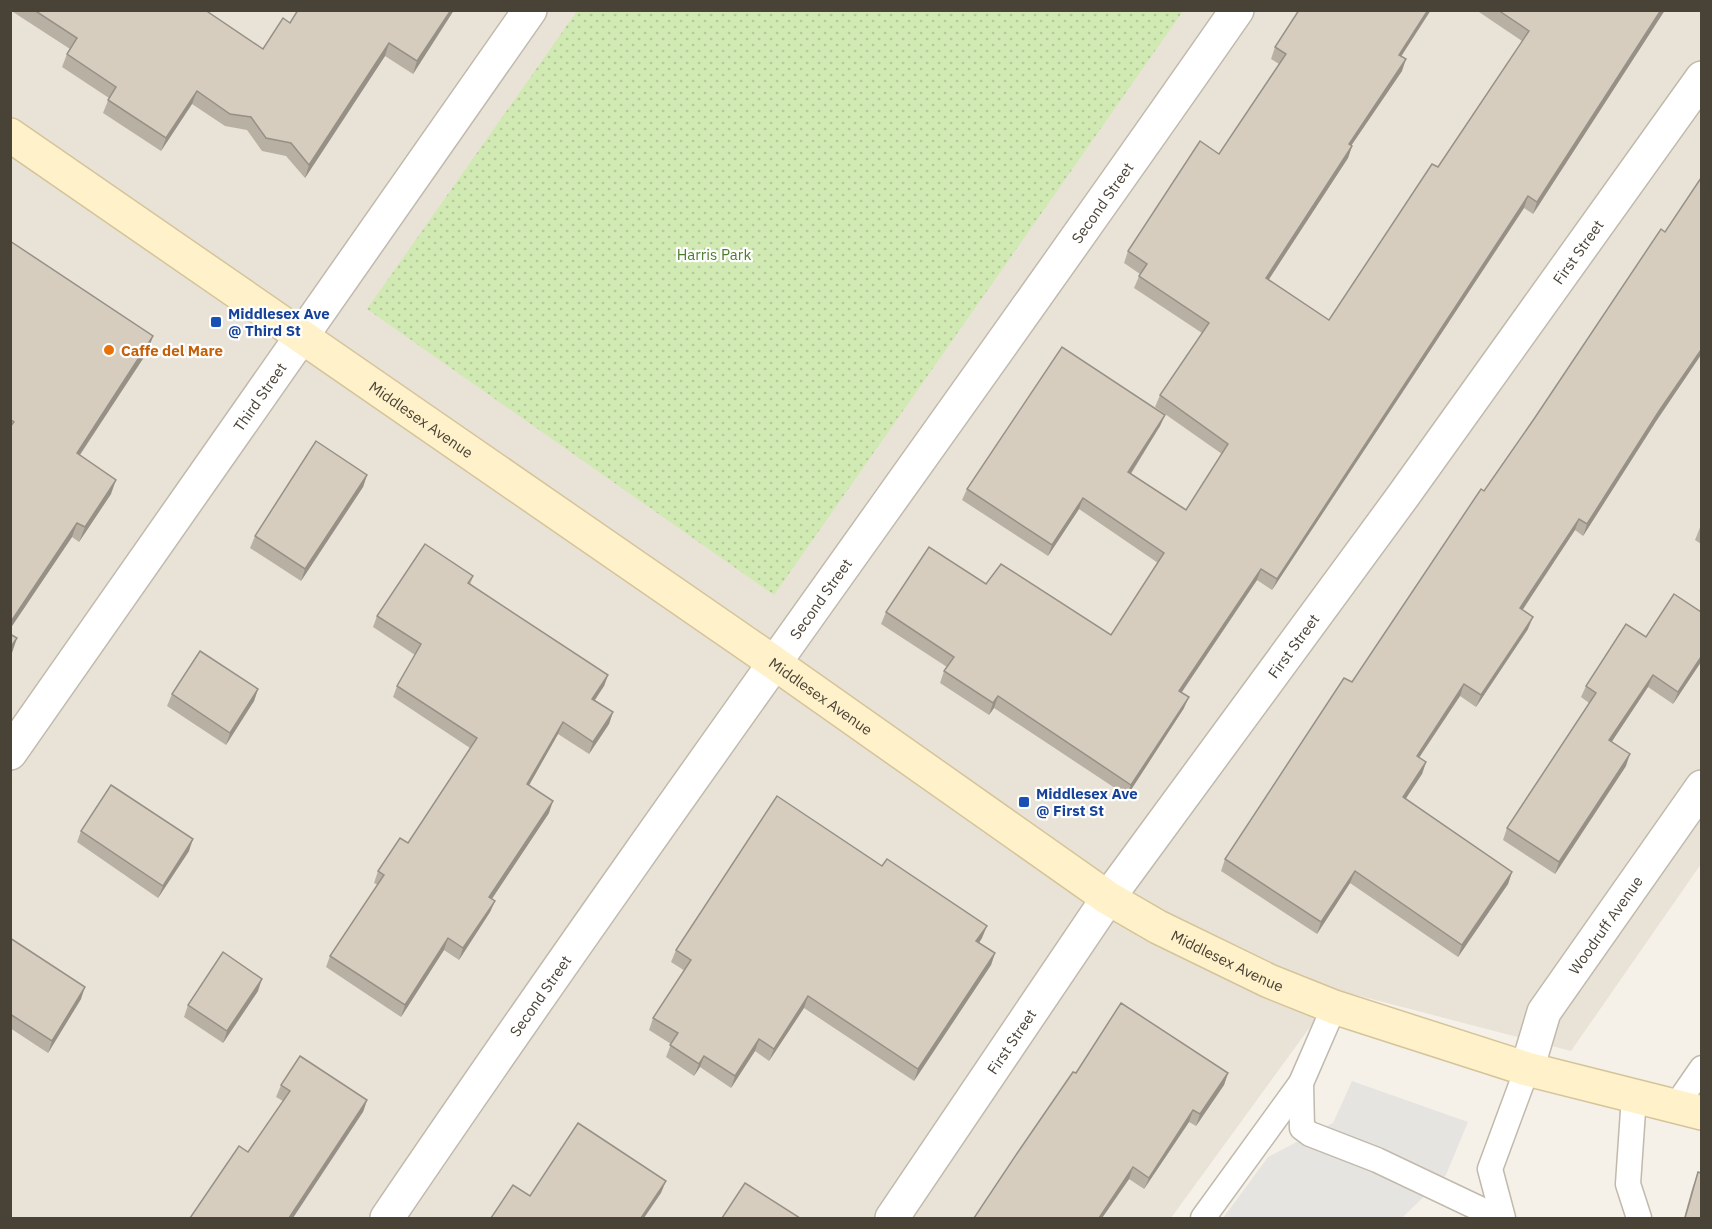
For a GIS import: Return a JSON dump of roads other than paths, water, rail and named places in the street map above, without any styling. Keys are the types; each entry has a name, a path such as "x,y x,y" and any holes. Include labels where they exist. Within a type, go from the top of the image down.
{"main road":[{"name":"Middlesex Avenue","path":"10,135 774,662 1108,898 1158,927 1269,981 1334,1007 1527,1069 1688,1110"}],"street":[{"name":"Third Street","path":"10,753 530,10"},
{"name":"Second Street","path":"387,1218 774,662 1104,201 1237,10"},
{"name":"First Street","path":"892,1218 1108,898 1403,496 1701,78"},
{"name":"Woodruff Avenue","path":"1527,1069 1545,1012 1701,787"}],"lane":[{"path":"1203,1218 1301,1083 1334,1007"},
{"path":"1688,1110 1701,1068"},
{"path":"1501,1218 1490,1169 1527,1069"},
{"path":"1301,1083 1302,1128 1310,1134 1377,1160 1501,1218"},
{"path":"1634,1096 1628,1184 1639,1218"}],"place":[{"name":"Middlesex Ave @ Third St","path":"216,322"},
{"name":"Caffe del Mare","path":"109,350"},
{"name":"Middlesex Ave @ First St","path":"1024,802"}],"park label":[{"name":"Harris Park","path":"714,254"}]}
